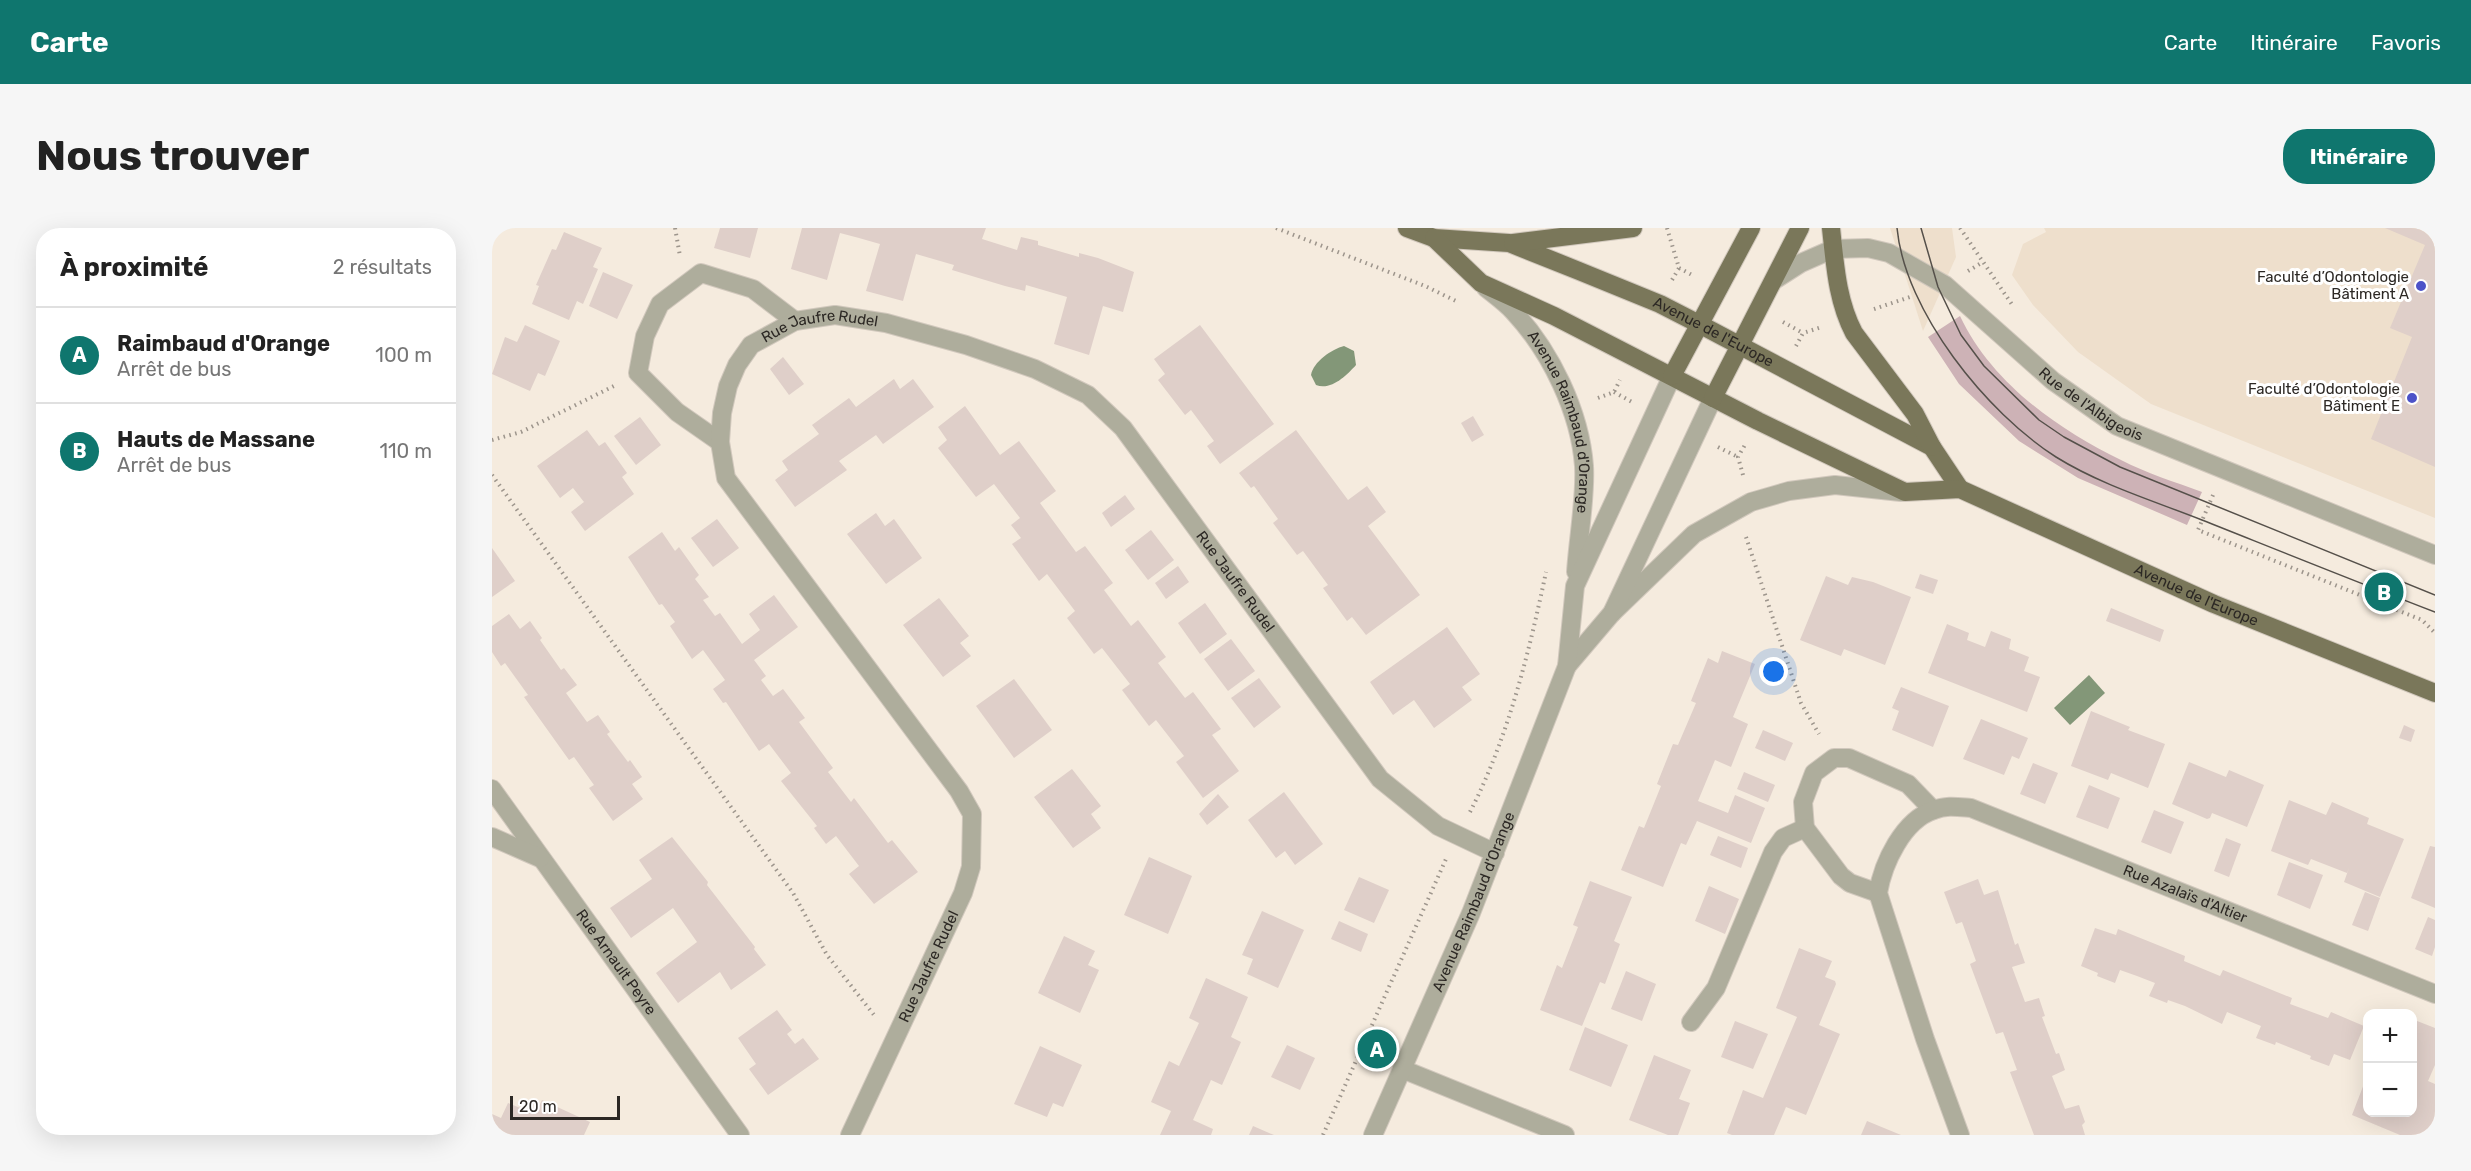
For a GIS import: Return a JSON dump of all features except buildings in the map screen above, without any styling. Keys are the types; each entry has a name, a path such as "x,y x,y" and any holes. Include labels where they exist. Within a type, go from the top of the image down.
{"main road":[{"name":"Avenue de l'Europe","path":"1407,228 1434,238 1509,243 1660,304 1932,447 1960,489"},
{"path":"1509,243 1633,228"},
{"path":"1672,376 1751,228"},
{"path":"1713,398 1776,279 1800,228"},
{"path":"1831,228 1842,307 1846,319 1915,414 1932,447"},
{"name":"Avenue de l'Europe","path":"1434,238 1480,283 1554,316 1713,398 1905,492 1960,489 2214,604 2435,693"}],"street":[{"name":"Rue de l'Albigeois","path":"1776,279 1801,263 1833,249 1868,248 1889,253 1945,285 2053,381 2117,426 2435,555"},
{"path":"720,442 677,412 638,373 645,336 660,304 701,273 753,289 795,321"},
{"name":"Avenue Raimbaud d'Orange","path":"1373,1135 1495,853 1567,666 1584,467 1578,433 1561,385 1542,350 1515,312 1480,283"},
{"name":"Rue Jaufre Rudel","path":"850,1135 963,892 971,867 972,814 959,791 726,478 720,442 722,413 728,386 737,365 751,345 795,321 835,315 886,323 966,345 1035,369 1088,395 1122,428 1380,779 1438,826 1495,853"},
{"name":"Avenue Raimbaud d'Orange","path":"1575,585 1672,376"},
{"name":"Avenue Raimbaud d'Orange","path":"1612,612 1713,398"},
{"name":"Avenue Raimbaud d'Orange","path":"1567,666 1612,612 1694,534 1751,502 1790,491 1835,485 1905,492"},
{"path":"1878,893 1850,883 1841,876 1805,828 1803,802 1814,774 1834,758 1849,758 1908,784 1933,810 1916,819 1896,846 1880,879 1878,893 1925,1039 1960,1135"},
{"name":"Rue Arnault Peyre","path":"492,789 740,1135"},
{"name":"Rue Azalaïs d'Altier","path":"1933,810 1951,806 1971,808 2435,994"},
{"path":"1691,1022 1716,988 1773,852 1783,838 1805,828"},
{"path":"492,837 540,858"},
{"path":"1402,1069 1565,1135"}],"path":[{"path":"1276,228 1425,286 1461,304"},
{"path":"1667,228 1679,268"},
{"path":"1960,228 2015,309"},
{"path":"1803,333 1945,285 1983,262"},
{"path":"492,440 521,432 638,373"},
{"path":"492,475 793,893 827,955 874,1016 898,1030"},
{"path":"2214,493 2198,530 2422,620 2435,633"},
{"path":"1742,526 1801,703 1834,758"},
{"path":"1323,1135 1426,898 1489,775 1531,642 1547,567"}],"shaded area":[{"path":"1890,228 1952,228 1956,257 1923,331"},
{"path":"2044,228 2435,228 2435,518 2151,404 2078,352 2033,305 2012,275 2023,244 2046,232"},
{"path":"1960,316 1973,340 1989,362 2028,401 2050,418 2097,448 2131,465 2202,492 2187,525 2078,478 2019,441 1959,384 1928,337"},
{"path":"1344,346 1354,351 1356,365 1333,384 1316,385 1311,375 1315,365 1329,353"},
{"path":"2089,675 2105,693 2070,725 2054,708"}],"tram line":[{"path":"1897,228 1903,260 1916,293 1933,326 1954,358 2003,414 2056,457 2128,492 2435,612"},
{"path":"1921,228 1938,287 1961,335 1984,366 2039,420 2064,437 2120,467 2435,595"}],"place":[{"name":"Faculté d’Odontologie Bâtiment A","path":"2421,286"},
{"name":"Faculté d’Odontologie Bâtiment E","path":"2412,398"},
{"name":"Hauts de Massane","path":"2384,592"},
{"name":"Raimbaud d'Orange","path":"1377,1049"}]}
